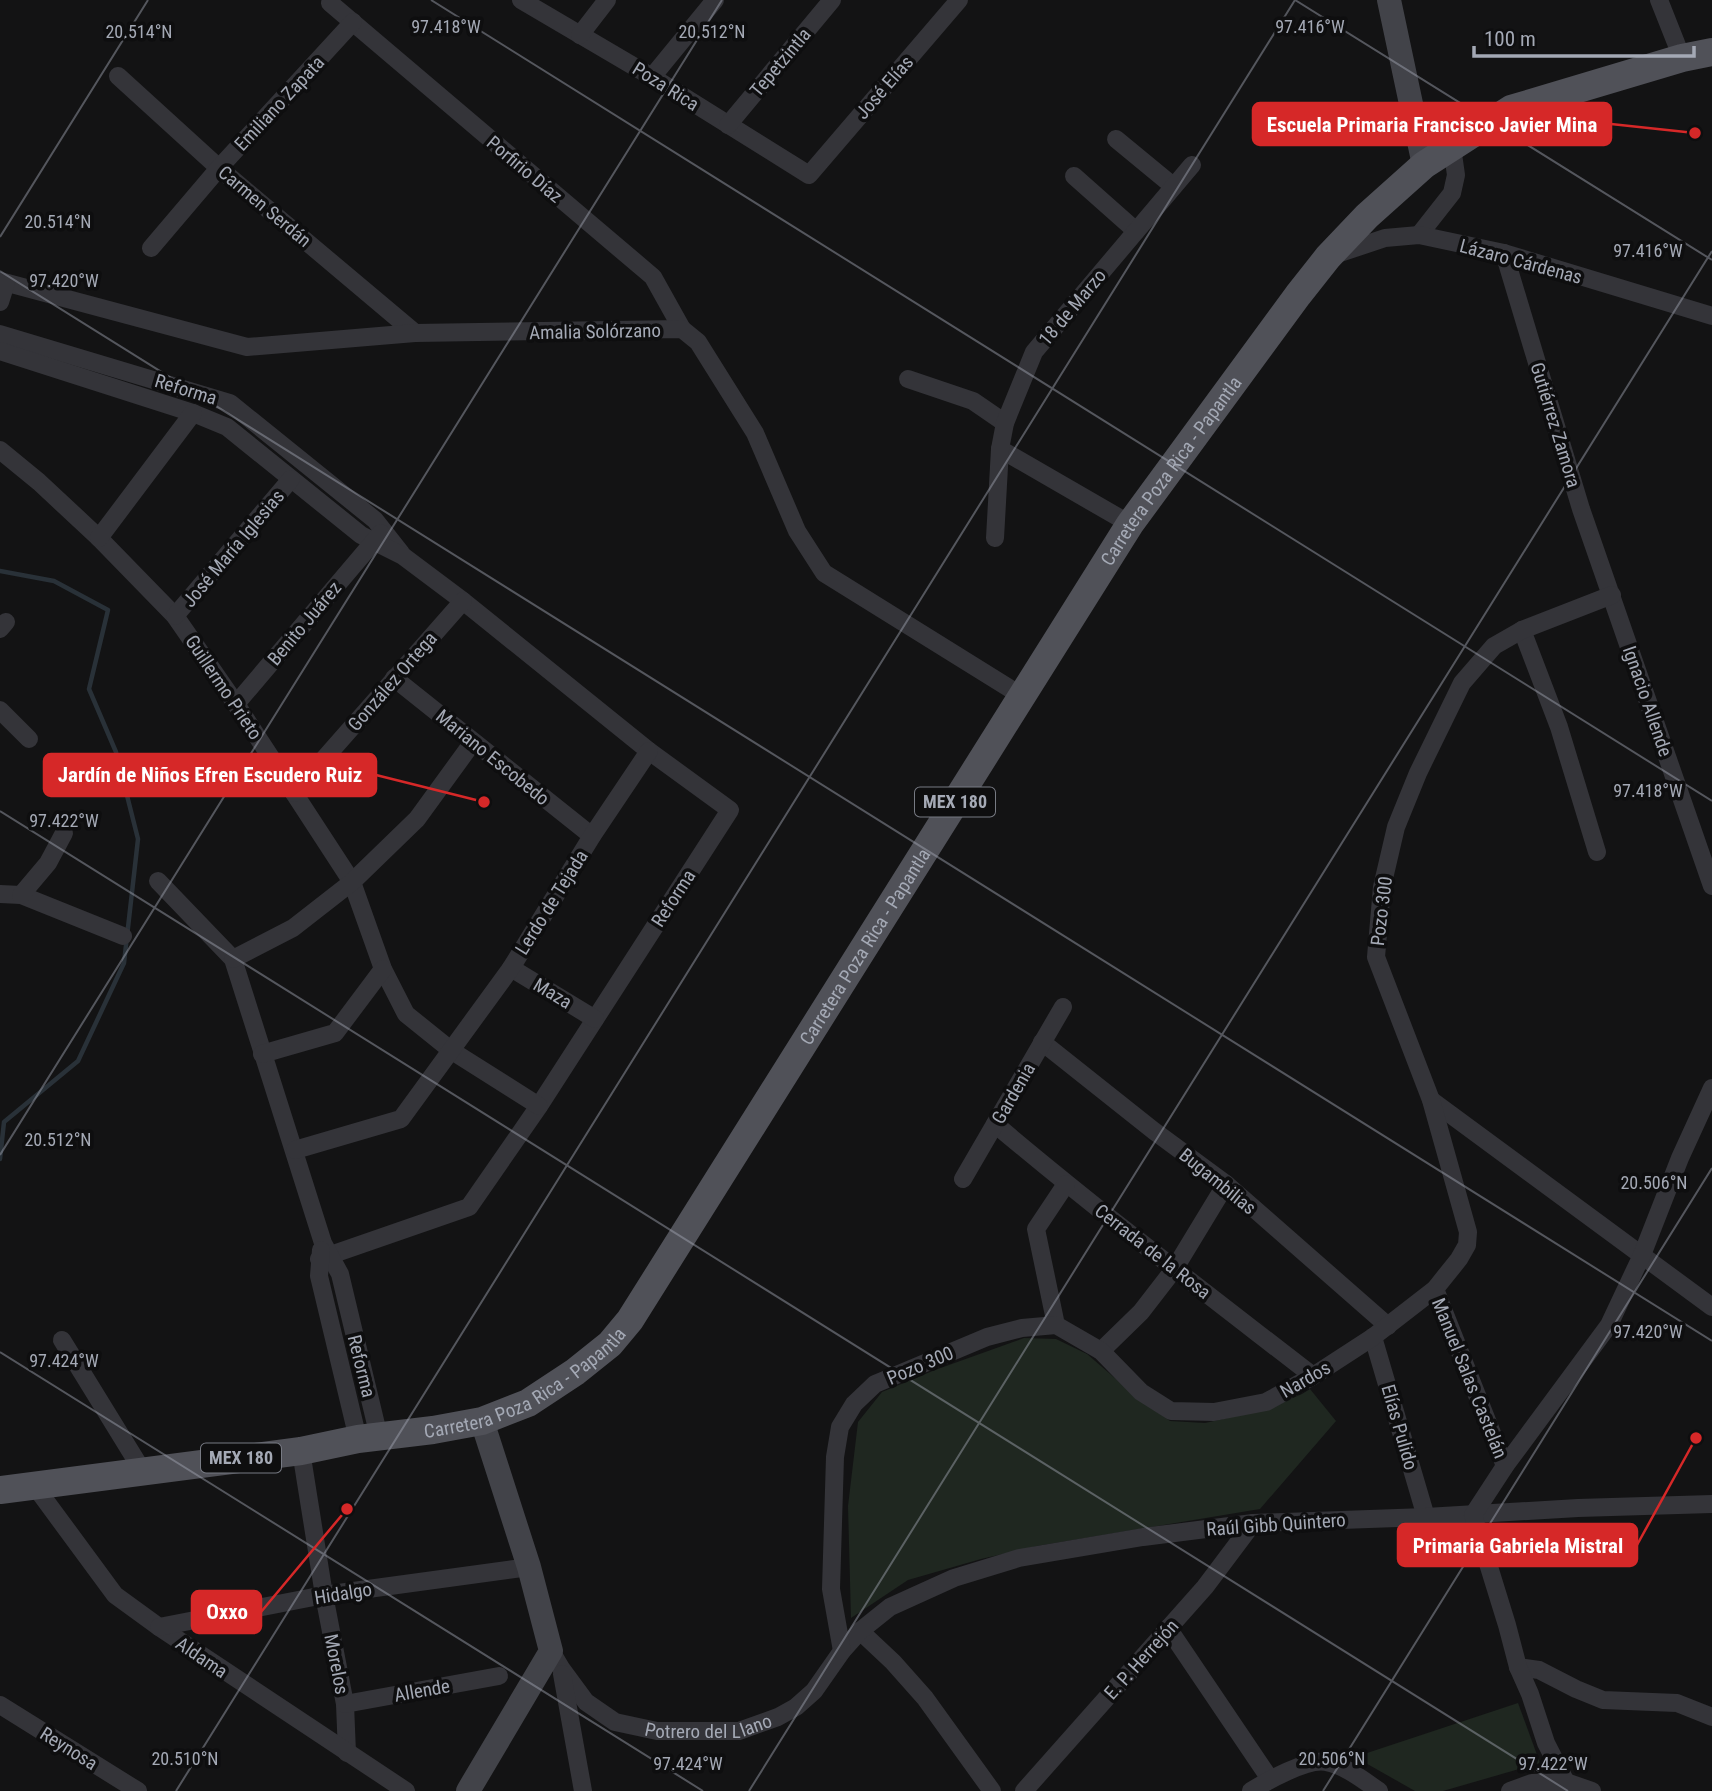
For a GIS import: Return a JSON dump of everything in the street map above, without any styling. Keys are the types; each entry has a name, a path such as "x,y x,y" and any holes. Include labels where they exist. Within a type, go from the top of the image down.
{"main road":[{"name":"Carretera Poza Rica - Papantla","path":"0,1490 301,1451 482,1421 528,1403 575,1372 610,1344 630,1320 1130,524 1297,295 1328,257 1367,216 1424,165 1511,109 1682,58 1712,52"}],"street":[{"name":"Poza Rica","path":"521,0 652,77 809,175"},
{"path":"580,35 607,0"},
{"path":"652,77 715,0"},
{"name":"Tepetzintla","path":"727,125 832,0"},
{"name":"José Elías","path":"809,175 958,0"},
{"path":"1389,0 1424,165"},
{"path":"1659,0 1682,58"},
{"name":"Porfirio Díaz","path":"330,3 653,277 682,329"},
{"name":"Emiliano Zapata","path":"150,248 219,168 353,22"},
{"name":"Carmen Serdán","path":"118,76 219,168 415,333"},
{"path":"1116,139 1173,186"},
{"path":"1419,235 1452,193 1456,175 1452,147"},
{"name":"18 de Marzo","path":"995,538 1000,449 1005,423 1034,352 1192,165"},
{"path":"1074,176 1136,231"},
{"name":"Lázaro Cárdenas","path":"1328,257 1385,238 1419,235 1504,253 1712,316"},
{"name":"Gutiérrez Zamora","path":"1504,253 1581,509 1612,595"},
{"path":"0,302 3,282"},
{"name":"Amalia Solórzano","path":"3,282 247,346 415,333 682,329 698,342 755,433 797,531 824,573 1022,696"},
{"name":"Reforma","path":"0,334 11,349 227,427 361,535 378,536 649,751 730,810 538,1106 469,1207 324,1253"},
{"name":"Reforma","path":"11,349 230,403 375,520 378,536"},
{"path":"908,379 974,401 1005,423"},
{"path":"99,538 193,413"},
{"path":"1000,449 1130,524"},
{"name":"Guillermo Prieto","path":"0,450 99,538 175,616 352,882 383,970 406,1014 452,1051 538,1106"},
{"name":"José María Iglesias","path":"175,616 291,479"},
{"name":"Benito Juárez","path":"236,704 378,536"},
{"name":"Pozo 300","path":"1380,1332 1435,1289 1459,1259 1467,1245 1468,1232 1431,1100 1376,957 1382,887 1396,827 1418,773 1461,683 1494,646 1522,630 1612,595"},
{"name":"Ignacio Allende","path":"1612,595 1712,886"},
{"name":"González Ortega","path":"294,793 463,601"},
{"path":"1522,630 1559,727 1597,852"},
{"name":"Mariano Escobedo","path":"394,678 592,836"},
{"path":"0,709 29,739"},
{"path":"233,959 293,928 352,882 417,820 473,742"},
{"name":"Lerdo de Tejada","path":"295,1150 401,1119 511,968 592,836 649,751"},
{"path":"21,895 48,863 64,833"},
{"name":"Reforma","path":"158,881 233,959 295,1150 324,1253 340,1273 356,1338 369,1438"},
{"path":"0,894 21,895 122,936"},
{"name":"Maza","path":"511,968 595,1019"},
{"path":"262,1054 335,1033 383,970"},
{"name":"Gardenia","path":"963,1179 1063,1007"},
{"name":"Bugambilias","path":"1042,1042 1226,1184 1380,1332"},
{"path":"1566,1782 1546,1743 1518,1667 1473,1514 1609,1325 1642,1255 1712,1088"},
{"path":"1431,1100 1712,1307"},
{"name":"Cerrada de la Rosa","path":"995,1124 1066,1184 1313,1376"},
{"path":"1066,1184 1036,1229 1056,1325 1101,1351 1141,1312 1175,1268 1226,1184"},
{"name":"Reforma","path":"324,1253 319,1276 335,1342 369,1438"},
{"name":"Manuel Salas Castelán","path":"1435,1289 1506,1466"},
{"name":"Pozo 300","path":"842,1651 831,1589 835,1457 840,1427 854,1404 875,1384 986,1337 1022,1328 1056,1325"},
{"name":"Nardos","path":"1101,1351 1141,1392 1171,1411 1214,1412 1266,1402 1313,1376 1380,1332"},
{"name":"Elías Pulido","path":"1380,1332 1426,1517"},
{"path":"335,1342 356,1338"},
{"path":"62,1340 142,1470"},
{"name":"Potrero del Llano","path":"482,1421 556,1660 586,1702 615,1722 657,1731 738,1731 778,1717 796,1707 814,1691 842,1651 860,1631"},
{"name":"Morelos","path":"301,1451 345,1704 347,1753"},
{"name":"Aldama","path":"34,1485 115,1595 406,1791"},
{"name":"Raúl Gibb Quintero","path":"860,1631 890,1607 954,1578 1019,1558 1143,1536 1253,1523 1712,1504"},
{"name":"E. P. Herrejón","path":"1024,1791 1205,1587 1253,1523"},
{"name":"Hidalgo","path":"159,1627 324,1595 528,1567"},
{"path":"1168,1628 1270,1779"},
{"path":"860,1631 925,1698 992,1791"},
{"path":"468,1791 556,1660"},
{"path":"556,1660 583,1791"},
{"path":"1518,1667 1539,1670 1603,1700 1677,1703 1712,1717"},
{"name":"Allende","path":"345,1704 499,1676"},
{"name":"Reynosa","path":"0,1705 138,1791"},
{"path":"1251,1791 1270,1779 1305,1765 1324,1761 1343,1768 1379,1791"},
{"path":"1510,1791 1532,1783 1566,1782 1592,1791"}],"shaded area":[{"path":"1024,1338 1056,1339 1087,1354 1138,1398 1170,1421 1205,1423 1264,1410 1310,1389 1336,1421 1260,1509 1037,1546 981,1559 908,1580 851,1618 848,1506 858,1422 882,1392"},
{"path":"1518,1703 1540,1763 1443,1791 1415,1791 1355,1757"}],"waterway":[{"path":"0,571 54,581 108,610 89,689 116,752 138,839 124,963 78,1061 4,1122 0,1159"}],"place":[{"name":"Escuela Primaria Francisco Javier Mina","path":"1695,133"},
{"name":"Jardín de Niños Efren Escudero Ruiz","path":"484,802"},
{"name":"Primaria Gabriela Mistral","path":"1696,1438"},
{"name":"Oxxo","path":"347,1509"}]}
